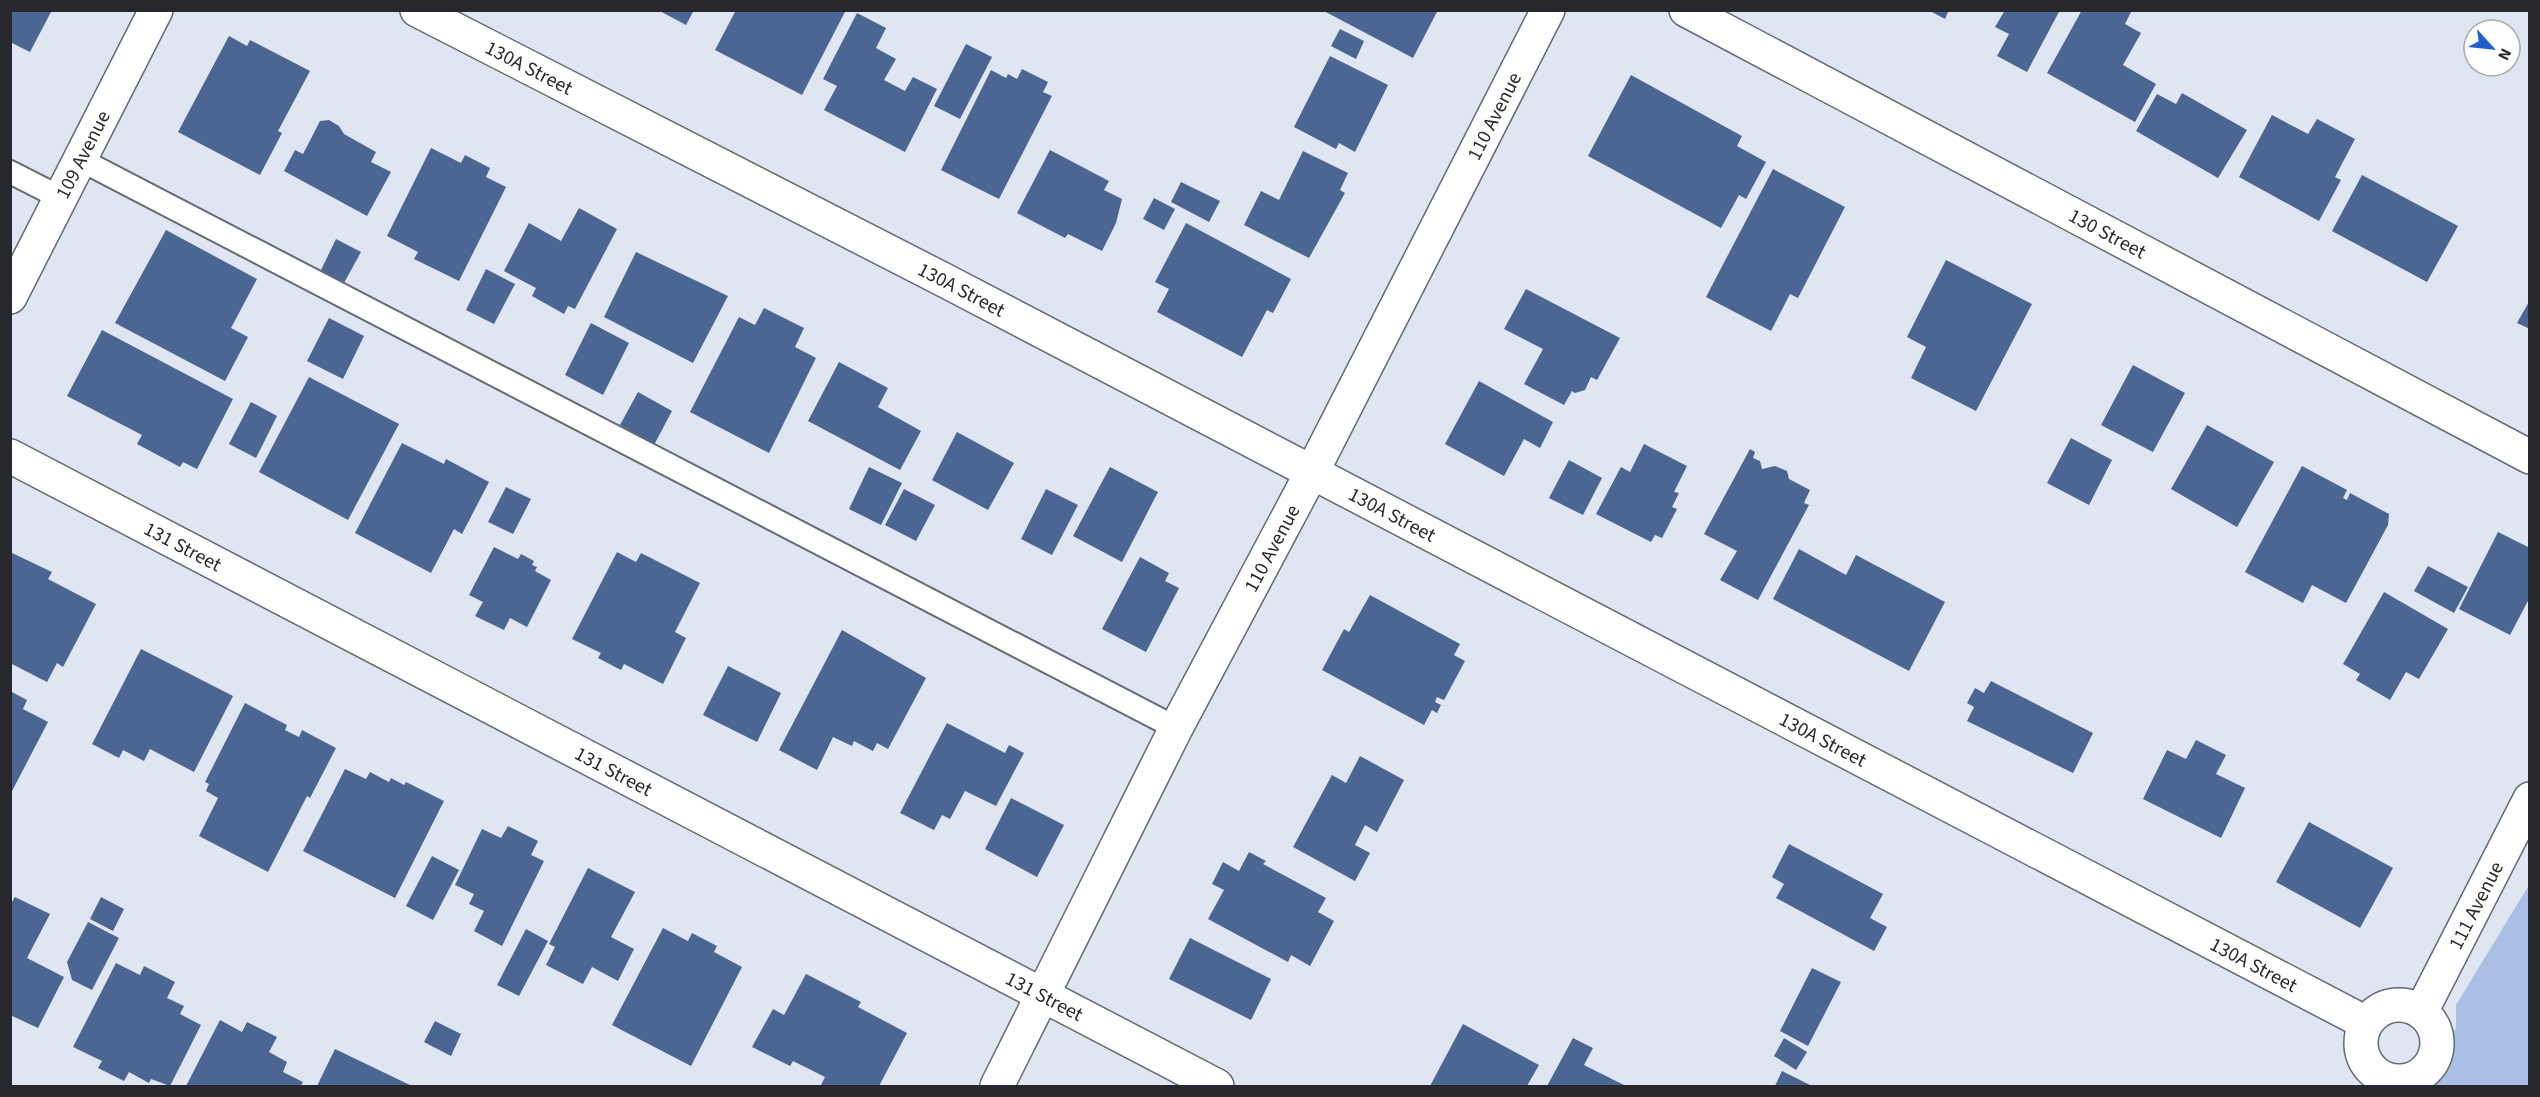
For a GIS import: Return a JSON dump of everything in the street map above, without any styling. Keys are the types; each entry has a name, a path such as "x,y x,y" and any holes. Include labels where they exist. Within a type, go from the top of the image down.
{"street":[{"name":"109 Avenue","path":"10,297 156,10"},
{"name":"130A Street","path":"417,10 944,280 2366,1023"},
{"name":"110 Avenue","path":"997,1086 1176,728 1312,472 1548,10"},
{"name":"130 Street","path":"1686,10 2529,458"},
{"name":"131 Street","path":"10,456 1217,1086"},
{"name":"111 Avenue","path":"2421,1012 2529,799"},
{"path":"2397,1005 2410,1006 2421,1012 2436,1032 2435,1057 2428,1068 2408,1081 2381,1083 2364,1061 2360,1049 2361,1035 2366,1023 2374,1014 2397,1005"}],"lane":[{"path":"81,160 1176,728"},
{"path":"10,172 61,198"}],"shaded area":[{"path":"2529,885 2529,1086 2426,1086 2456,1028 2456,1005"}],"building":[{"path":"10,10 52,10 30,52 10,42"},
{"path":"658,10 694,10 686,25"},
{"path":"736,10 846,10 802,95 715,50"},
{"path":"1322,10 1438,10 1413,58"},
{"path":"1928,10 1949,10 1945,19"},
{"path":"2005,10 2060,10 2027,72 1997,56 2009,34 1995,27"},
{"path":"2082,10 2132,10 2125,24 2141,33 2123,65 2156,84 2135,122 2047,73"},
{"path":"857,13 886,28 876,48 896,59 884,80 905,91 913,77 937,89 905,152 824,110 837,86 823,79"},
{"path":"1340,29 1364,41 1356,59 1331,46"},
{"path":"229,36 247,46 250,40 310,71 278,131 282,133 260,175 178,132"},
{"path":"966,44 992,57 960,119 934,106"},
{"path":"1330,56 1388,85 1355,152 1339,143 1336,149 1294,127"},
{"path":"1022,69 1048,82 1043,92 1052,96 999,199 941,170 991,70 1006,78 1008,74 1017,79"},
{"path":"1631,75 1742,136 1737,146 1766,162 1746,199 1739,195 1721,228 1588,156"},
{"path":"2182,93 2247,130 2218,178 2136,131 2157,94 2176,104"},
{"path":"2272,115 2308,134 2317,119 2355,139 2335,177 2341,180 2319,221 2239,177"},
{"path":"329,120 339,126 344,134 376,152 371,162 391,172 367,216 284,171 295,150 303,154 320,121"},
{"path":"431,148 461,163 465,155 490,168 486,177 506,187 459,281 414,259 418,252 387,236"},
{"path":"1050,150 1109,181 1104,190 1122,199 1116,223 1102,251 1068,234 1065,238 1017,213"},
{"path":"1303,151 1348,173 1340,190 1345,193 1309,258 1244,225 1261,191 1279,200"},
{"path":"1773,169 1845,207 1798,298 1790,294 1771,331 1706,297"},
{"path":"2362,175 2458,226 2427,282 2332,231"},
{"path":"1181,182 1220,201 1209,222 1171,202"},
{"path":"1154,198 1175,209 1164,230 1143,219"},
{"path":"579,208 617,229 575,309 568,306 564,314 532,296 536,288 504,271 529,223 561,241"},
{"path":"1186,223 1291,279 1273,313 1267,310 1242,357 1157,312 1169,289 1155,282"},
{"path":"166,230 257,279 231,328 248,337 225,381 115,323"},
{"path":"336,239 361,252 344,283 321,270"},
{"path":"636,252 728,296 693,363 604,317"},
{"path":"1946,260 2032,304 1976,411 1911,378 1926,347 1907,337"},
{"path":"486,269 515,284 494,324 466,310"},
{"path":"1526,289 1620,338 1597,380 1591,377 1585,390 1575,393 1572,391 1564,405 1524,384 1543,349 1504,329"},
{"path":"2530,300 2530,329 2517,323"},
{"path":"764,308 804,328 795,347 816,358 769,453 690,412 739,317 755,325"},
{"path":"329,318 364,336 343,379 307,361"},
{"path":"591,323 629,343 603,395 565,375"},
{"path":"102,330 233,399 197,469 183,462 180,467 137,444 142,435 67,396"},
{"path":"839,362 888,388 878,407 921,431 900,470 808,421"},
{"path":"2133,365 2185,393 2153,452 2101,425"},
{"path":"309,377 399,424 348,520 259,472"},
{"path":"1479,381 1553,422 1540,448 1524,439 1504,476 1445,444"},
{"path":"638,392 672,411 654,445 620,425"},
{"path":"251,402 277,416 256,458 229,444"},
{"path":"2207,425 2274,462 2237,527 2171,489"},
{"path":"957,432 1014,463 988,510 932,480"},
{"path":"2071,438 2112,460 2089,505 2047,483"},
{"path":"402,443 444,464 446,459 489,482 462,534 454,529 431,573 355,533"},
{"path":"1644,444 1687,466 1674,492 1679,493 1672,507 1677,509 1662,538 1655,535 1651,542 1596,514 1621,467 1630,472"},
{"path":"1750,449 1755,452 1753,458 1760,461 1762,469 1775,466 1787,471 1789,479 1810,490 1804,503 1809,505 1758,600 1720,580 1737,551 1704,534"},
{"path":"1569,460 1602,478 1583,515 1549,498"},
{"path":"2302,466 2347,490 2343,498 2347,500 2350,493 2389,514 2388,525 2346,603 2312,585 2303,603 2245,572"},
{"path":"869,467 902,483 881,525 849,509"},
{"path":"1110,467 1158,492 1122,562 1073,536"},
{"path":"506,487 531,499 513,534 488,522"},
{"path":"904,489 935,505 916,541 885,525"},
{"path":"1046,489 1078,505 1052,555 1021,539"},
{"path":"2498,532 2530,548 2530,597 2510,635 2459,609"},
{"path":"494,547 518,559 521,554 534,561 532,565 537,567 535,571 551,580 527,627 510,618 504,630 475,616 483,602 469,595"},
{"path":"1799,549 1846,575 1856,555 1945,602 1909,671 1773,599"},
{"path":"10,552 52,572 48,579 96,604 63,667 57,663 47,682 10,663"},
{"path":"617,552 636,562 641,553 700,583 675,632 686,638 663,684 624,664 621,670 598,658 601,653 572,639"},
{"path":"1140,557 1169,573 1165,581 1179,588 1146,652 1102,629"},
{"path":"2428,566 2468,587 2454,613 2414,591"},
{"path":"2384,592 2448,629 2419,679 2406,672 2390,700 2356,680 2360,674 2343,664"},
{"path":"1370,595 1460,644 1454,655 1465,661 1444,700 1437,697 1435,702 1441,705 1437,713 1432,710 1424,725 1322,670 1344,629 1349,632"},
{"path":"842,630 926,678 888,749 877,743 873,751 854,741 852,746 833,737 817,770 779,750"},
{"path":"141,649 233,696 194,772 150,749 144,761 123,750 119,758 92,744"},
{"path":"728,666 781,693 757,742 703,715"},
{"path":"1991,681 2093,733 2073,773 1967,721 1974,707 1967,703 1975,688 1984,693"},
{"path":"10,691 27,700 23,709 48,722 10,795"},
{"path":"245,703 287,725 285,730 299,737 302,730 336,748 310,798 307,796 268,872 199,836 218,798 206,791 209,784 205,782"},
{"path":"947,723 1005,753 1009,745 1024,753 996,806 965,791 950,819 942,815 934,830 900,813"},
{"path":"2196,740 2226,755 2216,774 2245,788 2221,838 2143,799 2167,750 2186,759"},
{"path":"1360,756 1404,780 1377,832 1365,825 1355,845 1370,853 1355,881 1293,847 1332,775 1346,783"},
{"path":"345,769 366,779 370,772 389,782 391,778 404,785 406,782 444,801 395,898 303,851"},
{"path":"1011,798 1064,825 1037,877 985,849"},
{"path":"2309,822 2393,868 2360,928 2276,882"},
{"path":"508,826 538,841 531,855 544,861 502,946 474,931 484,911 469,904 474,894 455,885 482,829 501,838"},
{"path":"1789,844 1883,894 1870,918 1887,927 1874,951 1776,898 1784,884 1772,877"},
{"path":"1249,852 1266,861 1263,864 1326,898 1318,912 1334,921 1310,966 1291,955 1288,962 1208,919 1224,890 1212,884 1223,862 1239,871"},
{"path":"432,856 459,870 433,920 406,906"},
{"path":"588,868 635,892 611,937 634,949 618,981 592,967 583,984 546,965 555,947 549,944"},
{"path":"15,897 50,914 27,958 64,977 38,1028 10,1015 10,905"},
{"path":"101,897 124,909 113,931 90,919"},
{"path":"88,922 119,938 92,990 72,980 67,962"},
{"path":"663,928 688,941 692,933 717,946 714,952 742,967 691,1066 612,1025"},
{"path":"526,929 548,941 519,996 497,985"},
{"path":"1190,938 1271,979 1251,1020 1169,979"},
{"path":"116,963 140,975 144,966 175,982 167,998 184,1006 180,1014 201,1025 170,1086 151,1079 149,1083 129,1072 124,1081 98,1068 102,1061 73,1047"},
{"path":"1812,968 1841,982 1808,1046 1780,1031"},
{"path":"806,974 861,1002 858,1007 907,1033 879,1086 824,1086 821,1085 825,1077 793,1061 790,1066 752,1047 773,1009 784,1015"},
{"path":"220,1020 242,1032 247,1022 277,1037 269,1052 287,1062 283,1072 303,1082 301,1086 186,1086"},
{"path":"435,1021 461,1034 451,1056 424,1042"},
{"path":"1463,1024 1539,1065 1527,1086 1430,1086"},
{"path":"1573,1038 1593,1048 1584,1065 1626,1086 1547,1086"},
{"path":"1784,1038 1807,1052 1796,1070 1774,1056"},
{"path":"335,1049 412,1086 317,1086"},
{"path":"1782,1071 1812,1086 1775,1086"}]}
